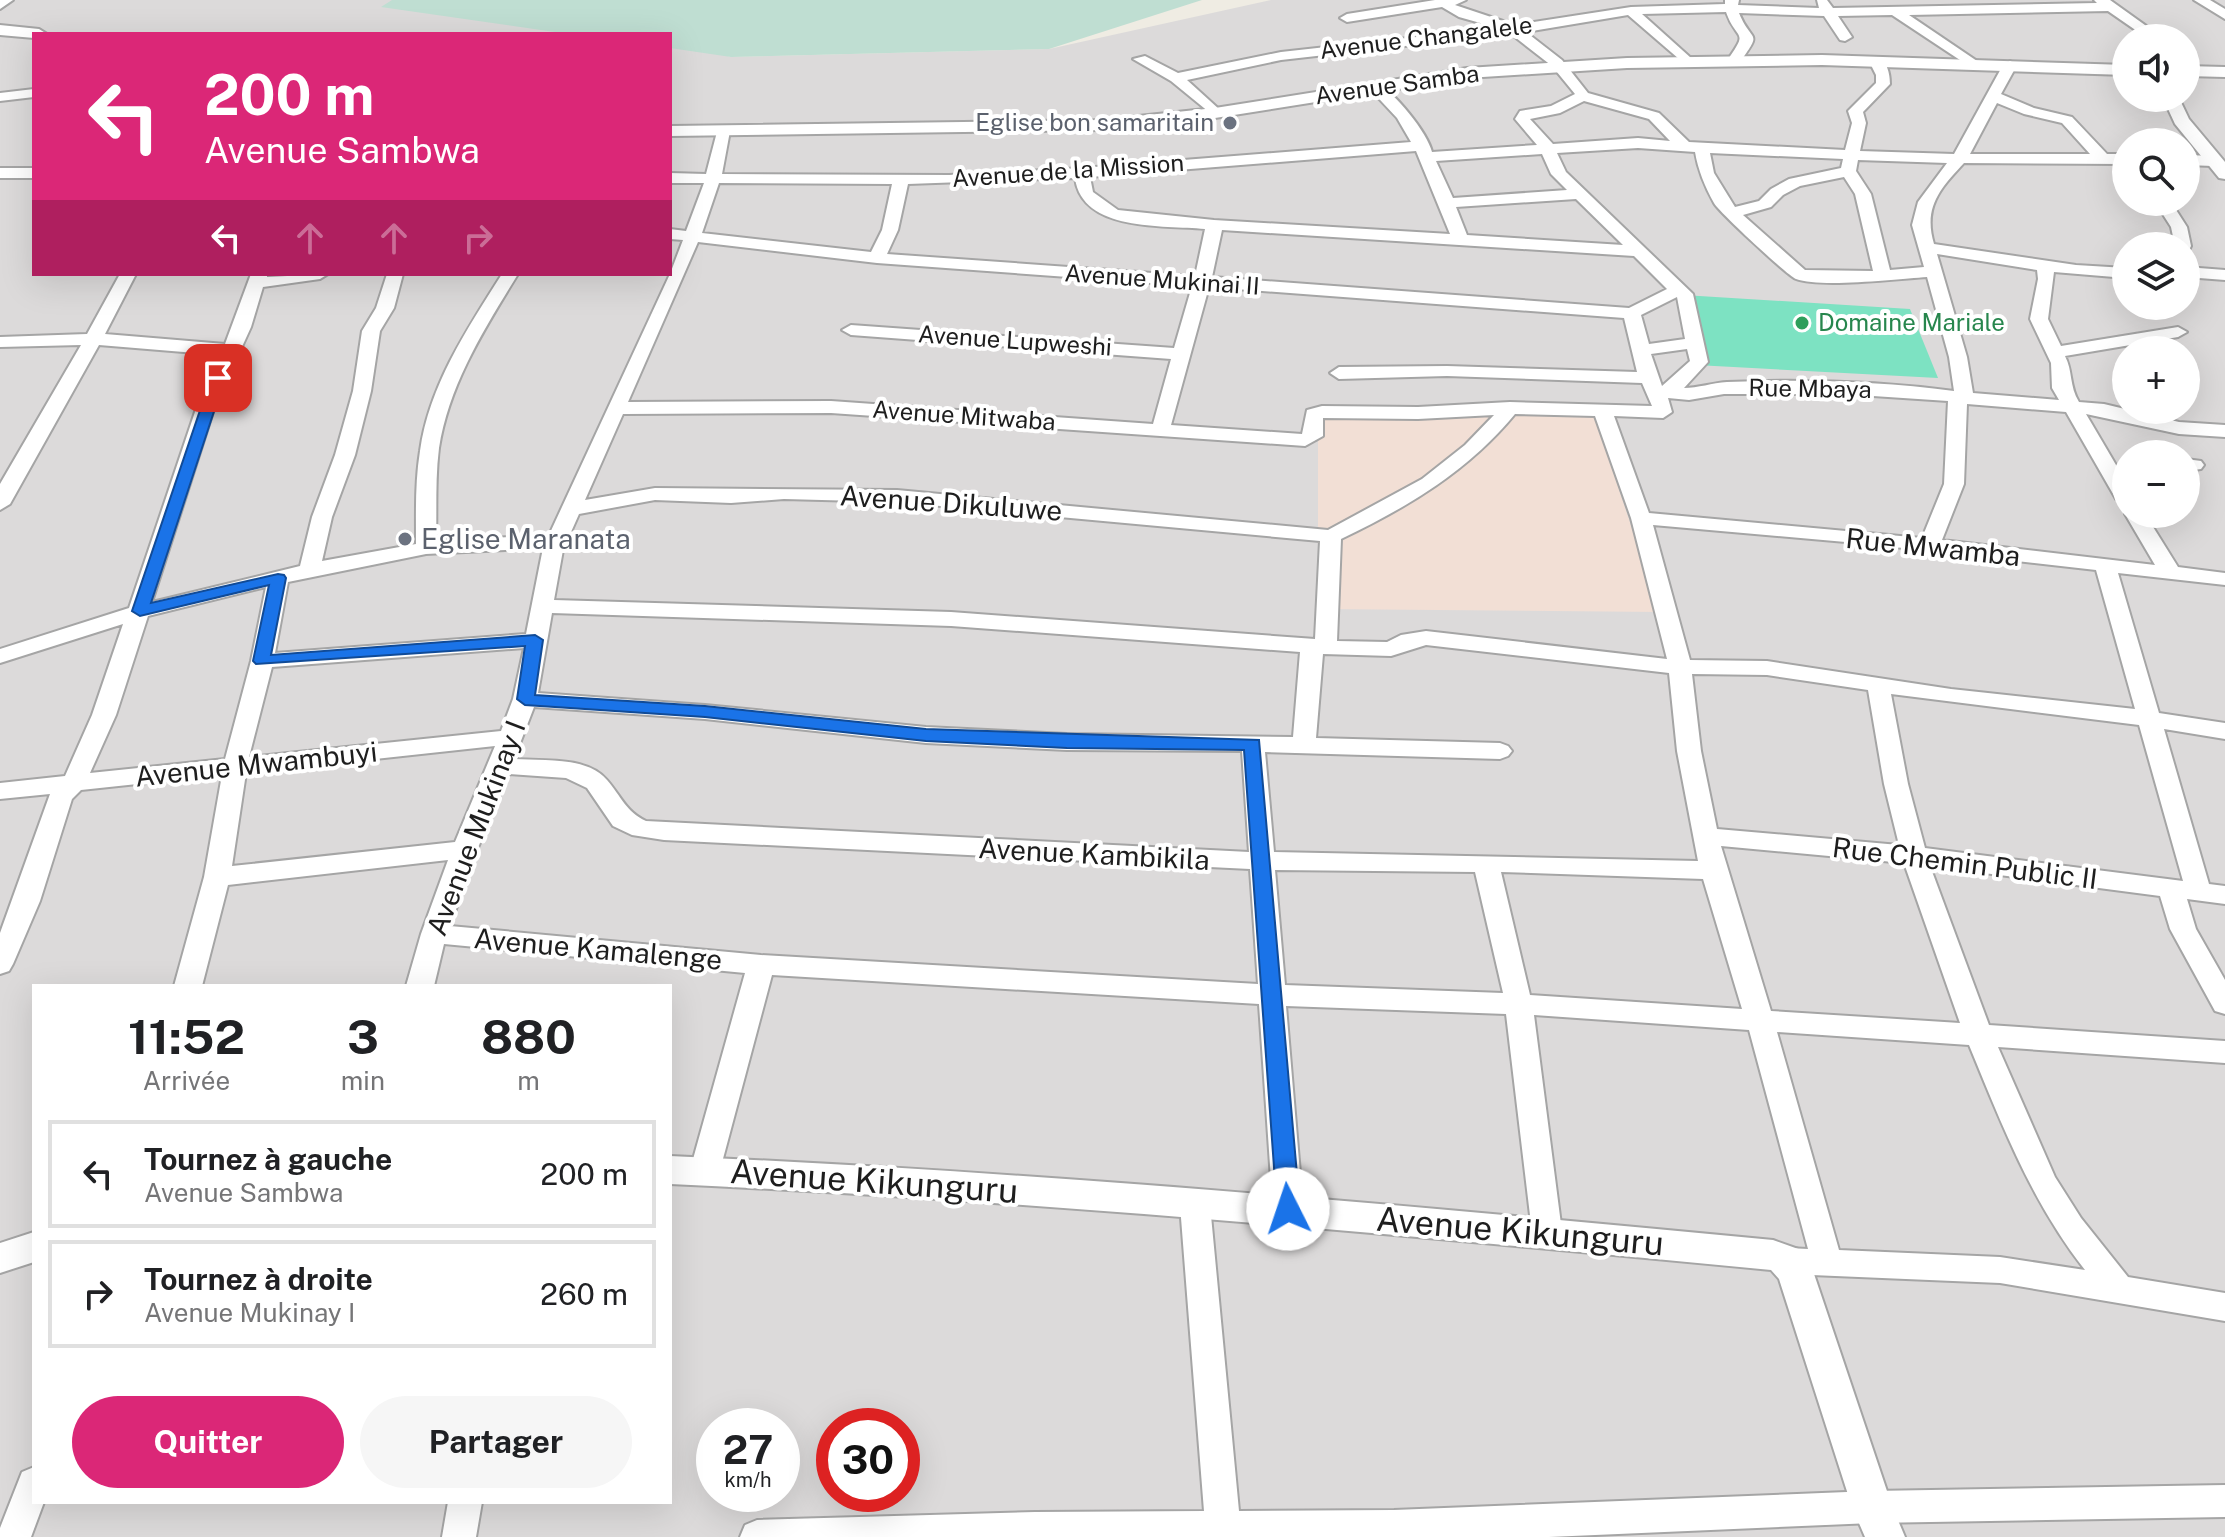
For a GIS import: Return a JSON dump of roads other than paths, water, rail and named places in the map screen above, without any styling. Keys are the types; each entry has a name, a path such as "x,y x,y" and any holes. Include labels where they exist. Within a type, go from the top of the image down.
{"street":[{"path":"0,4 5,0"},
{"path":"1347,18 1462,0"},
{"path":"1820,0 1832,12 1845,37"},
{"path":"2201,0 2225,15"},
{"path":"1445,3 1457,12 1513,30 1561,66 1583,96"},
{"path":"2105,3 2136,24"},
{"name":"Avenue Changalele","path":"1176,78 1281,56 1513,30 1653,5 1732,5 1832,12 2105,3"},
{"path":"1732,5 1735,22 1748,34 1748,41 1733,62"},
{"path":"1631,11 1686,61"},
{"path":"1895,11 1972,64"},
{"path":"0,30 32,33"},
{"path":"1140,59 1176,78 1215,113"},
{"name":"Avenue Samba","path":"672,131 1043,128 1138,122 1215,113 1467,73 1561,66 1686,61 1876,61 2112,69"},
{"path":"1876,61 1883,75 1883,84 1855,111 1859,123 1848,171 1863,194 1877,259 1884,276"},
{"path":"1929,545 1954,492 1958,440 1958,357 1920,225 1926,202 1939,181 1959,159 2010,65"},
{"path":"2200,70 2225,72"},
{"path":"1375,87 1389,96 1424,151 1460,238"},
{"path":"0,97 32,93"},
{"path":"1658,387 1699,362 1687,298 1559,174 1547,147 1522,119 1525,114 1555,110 1583,96 1654,116 1683,145"},
{"path":"1995,97 2029,111 2067,120 2112,158"},
{"path":"2177,112 2219,168"},
{"name":"Avenue Mukinay I","path":"672,258 681,234 713,179 723,131"},
{"name":"Avenue de la Mission","path":"672,178 901,180 1082,173 1424,151 1638,143 1959,159 2112,158"},
{"path":"1702,148 1706,173 1716,186 1722,204 1800,275 1884,276 1932,272"},
{"path":"1732,213 1765,204 1795,182 1848,171"},
{"path":"0,173 32,173"},
{"path":"1082,173 1085,194 1106,212 1214,225 1641,251"},
{"path":"877,258 890,230 901,180"},
{"path":"1447,203 1580,194"},
{"path":"1160,431 1211,250 1214,225"},
{"name":"Avenue Mukinai II","path":"681,234 877,258 1632,313"},
{"path":"1925,248 2112,271"},
{"path":"2044,264 2047,279 2039,319 2060,363 2061,388 2112,476"},
{"path":"2200,273 2225,275"},
{"path":"0,504 8,468 95,339 127,276"},
{"path":"0,964 27,901 61,796 74,783 104,715 201,420 242,327 258,279 295,276"},
{"path":"310,570 322,517 345,455 362,391 371,331 385,308 394,276"},
{"path":"426,548 431,437 443,401 465,354 509,276"},
{"name":"Avenue Mukinay I","path":"421,984 434,934 464,850 525,699 553,550 616,408 665,276"},
{"path":"1304,746 1331,536 1388,509 1441,477 1484,439 1510,408 1663,412 1658,387 1642,350 1632,313 1680,289"},
{"name":"Avenue Lupweshi","path":"851,330 1180,354"},
{"path":"2054,352 2178,332"},
{"path":"0,342 95,339 230,350"},
{"path":"1642,350 1695,343"},
{"name":"Rue Mbaya","path":"1339,373 1447,371 1658,387 1689,394 1724,388 1843,388 2072,410 2104,410 2179,428 2225,432"},
{"path":"1931,380 1958,397"},
{"name":"Avenue Mitwaba","path":"616,408 845,407 1311,439 1313,417 1322,412 1418,413 1510,408"},
{"path":"1602,410 1641,518 1680,667 1689,751 1713,870 1760,1021 1827,1263"},
{"path":"2104,463 2112,463"},
{"name":"Avenue Dikuluwe","path":"571,509 655,494 897,496 1331,536"},
{"name":"Rue Mwamba","path":"1641,518 1929,545 2225,579"},
{"path":"2144,528 2171,573"},
{"path":"0,656 140,611 310,570 426,548 558,541"},
{"path":"2105,566 2199,892"},
{"path":"189,984 217,877 235,766 262,661 278,578"},
{"path":"542,606 951,619 1391,649 1409,640 1426,638 1680,667 1767,668 1951,696 2147,718 2225,731"},
{"path":"262,661 535,640"},
{"path":"1878,684 1886,738 1912,855 1978,1034 2043,1185 2069,1228 2119,1290"},
{"path":"525,699 705,712 926,735 1067,742 1500,751"},
{"name":"Avenue Mwambuyi","path":"0,791 512,737"},
{"path":"1253,744 1288,1209"},
{"name":"Avenue Kambikila","path":"500,766 570,770 596,782 622,820 641,829 664,832 1133,857 1713,870"},
{"name":"Rue Chemin Public II","path":"1705,836 1912,855 2225,895"},
{"path":"217,877 464,850"},
{"path":"1486,863 1519,1004 1547,1232"},
{"path":"2171,889 2183,929 2225,1004"},
{"name":"Avenue Kamalenge","path":"434,934 761,965 1272,995 1519,1004 2225,1052"},
{"path":"687,1170 761,965"},
{"name":"Avenue Kikunguru","path":"687,1170 891,1180 1195,1205 1288,1209 1773,1255 1788,1261"},
{"path":"1195,1205 1224,1533"},
{"path":"0,1258 32,1248"},
{"path":"1788,1261 2000,1270 2225,1307"},
{"path":"1788,1261 1796,1274 1879,1522"},
{"path":"14,1537 32,1488"},
{"path":"757,1537 1035,1529 1224,1533 1394,1527 1879,1522 2225,1501"},
{"path":"459,1537 465,1504"}],"place":[{"name":"Eglise bon samaritain","path":"1230,123"},
{"name":"Domaine Mariale","path":"1802,323"},
{"name":"Eglise Maranata","path":"405,539"}]}
